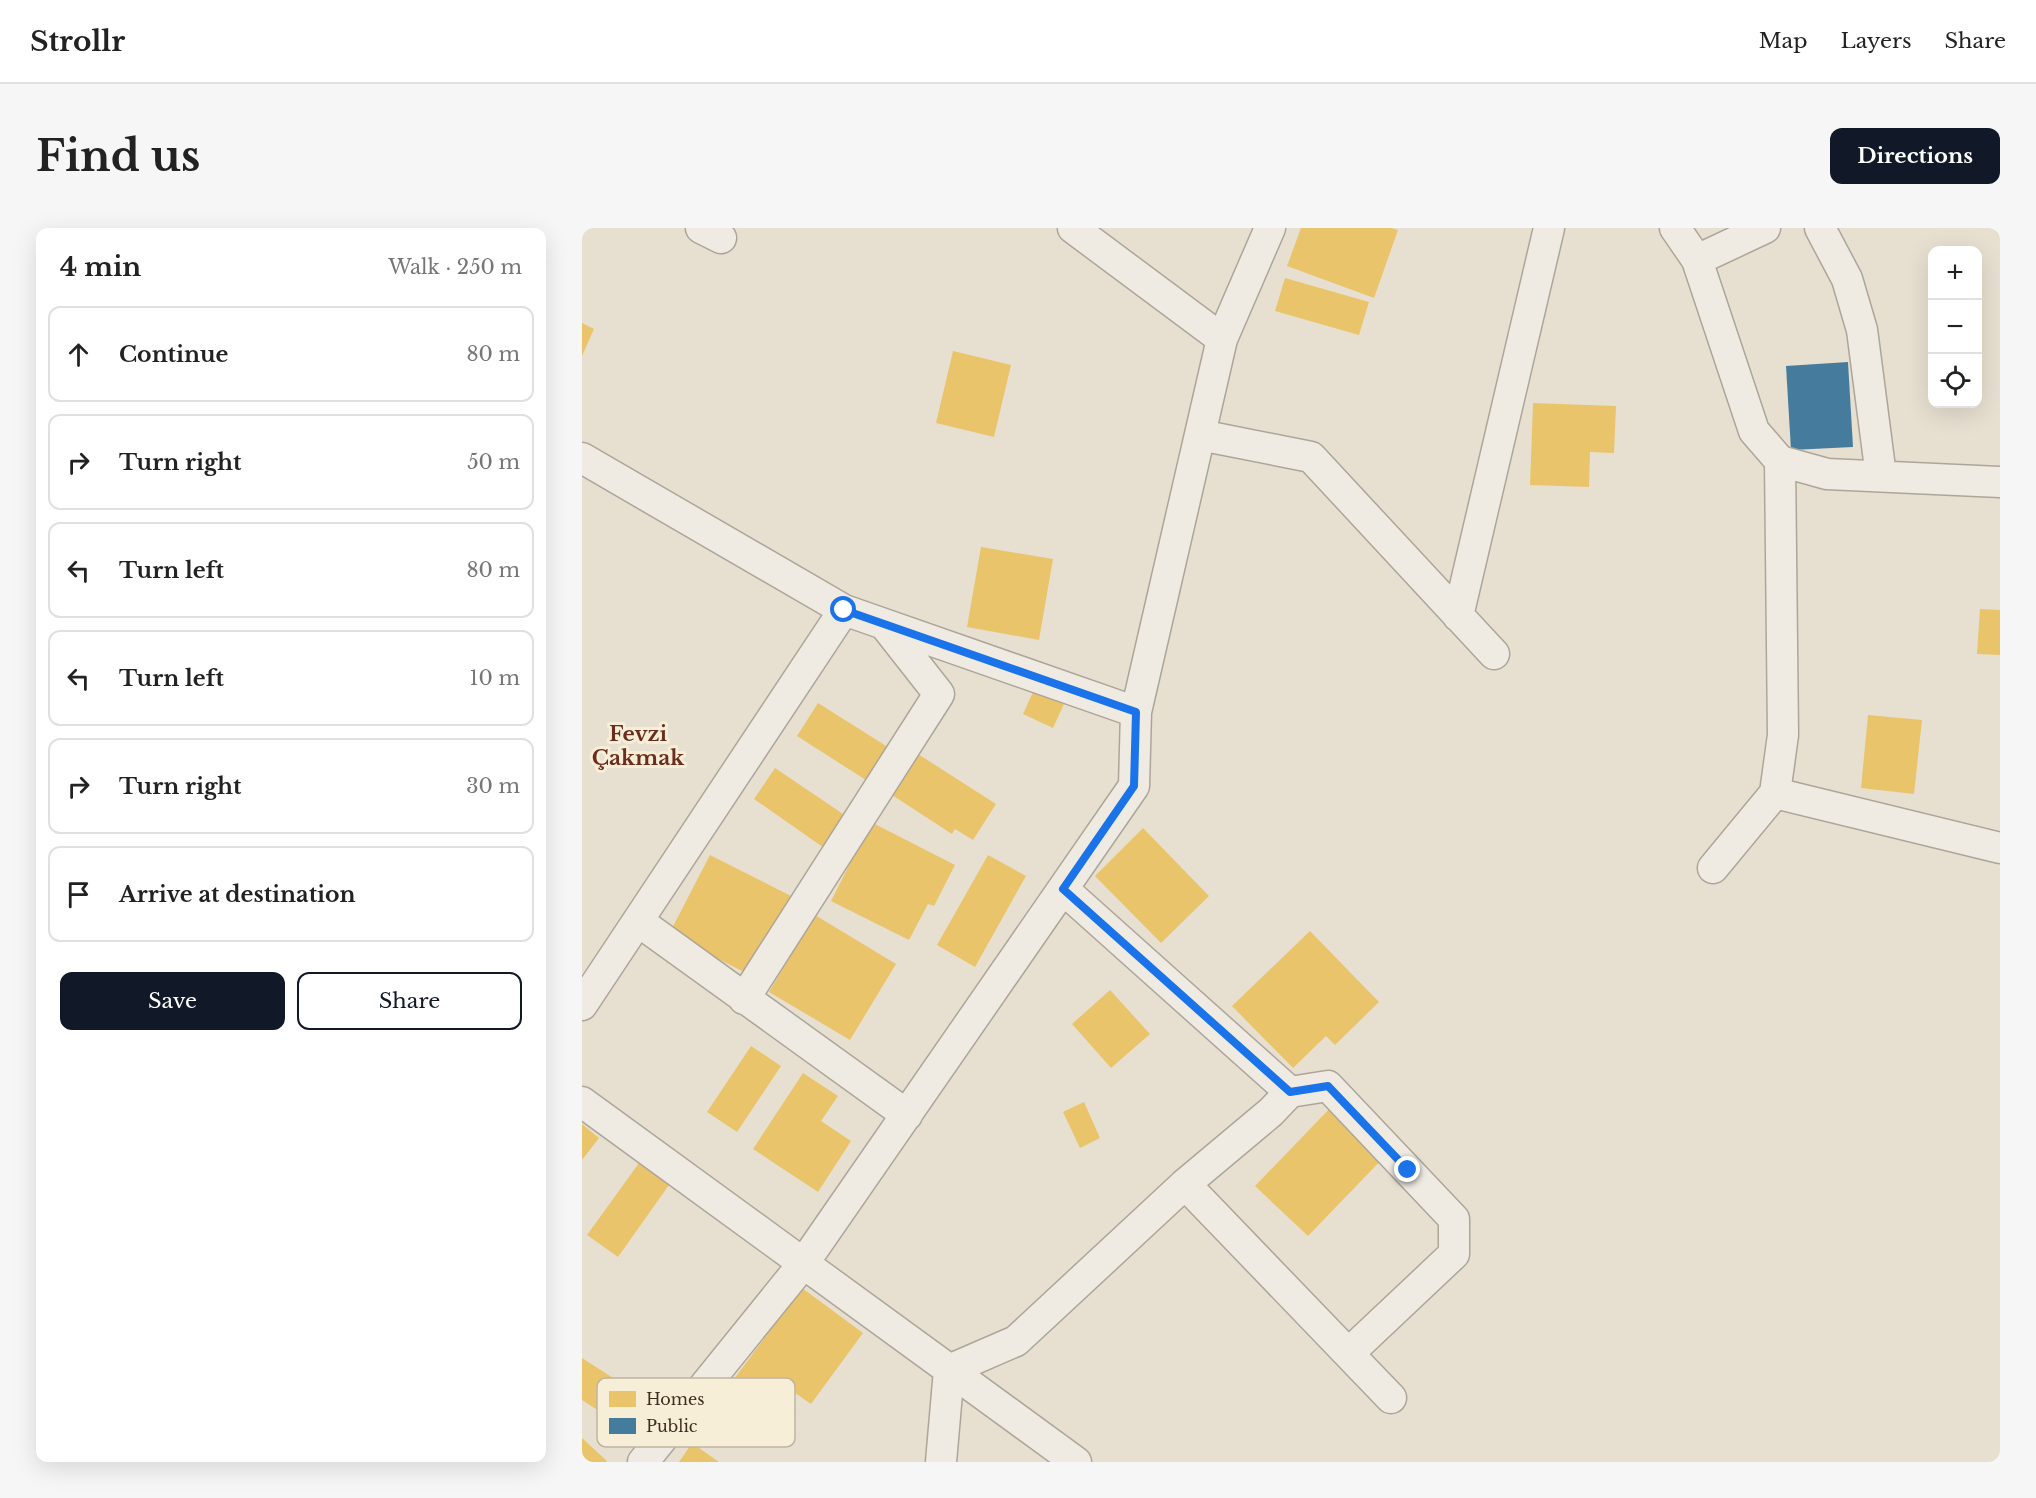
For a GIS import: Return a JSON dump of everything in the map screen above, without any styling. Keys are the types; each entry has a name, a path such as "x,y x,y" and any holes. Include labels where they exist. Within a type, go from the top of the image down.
{"street":[{"path":"1073,228 1222,339"},
{"path":"711,1378 803,1264 1134,786 1136,712 1222,339 1270,228"},
{"path":"1458,616 1549,228"},
{"path":"1675,228 1697,260 1754,431 1780,461 1827,474 2000,482"},
{"path":"1697,260 1765,228"},
{"path":"1820,228 1847,279 1862,330 1881,476"},
{"path":"1200,435 1311,457 1494,654"},
{"path":"582,458 844,610 1136,712"},
{"path":"1713,868 1775,793 1783,735 1780,461"},
{"path":"582,1005 844,610"},
{"path":"744,999 939,694 884,624"},
{"path":"1775,793 2000,848"},
{"path":"1063,889 1290,1092"},
{"path":"638,921 907,1115"},
{"path":"949,1370 1016,1341 1185,1184 1271,1112 1290,1092 1328,1086 1454,1219 1454,1254 1349,1353"},
{"path":"582,1102 1076,1462"},
{"path":"1185,1184 1391,1398"},
{"path":"941,1462 949,1370"},
{"path":"643,1462 655,1447"}],"building: Homes":[{"path":"1301,228 1391,228 1398,230 1374,298 1287,266"},
{"path":"1285,278 1369,302 1359,335 1275,311"},
{"path":"582,323 594,329 582,356"},
{"path":"953,351 1011,365 994,437 936,423"},
{"path":"1533,403 1616,406 1614,453 1590,452 1589,487 1530,485"},
{"path":"981,547 1053,559 1039,640 967,627"},
{"path":"1980,609 2000,610 2000,655 1977,654"},
{"path":"1034,690 1064,704 1053,728 1023,714"},
{"path":"818,703 891,749 869,782 797,736"},
{"path":"1868,715 1922,720 1914,794 1861,788"},
{"path":"918,754 996,804 973,840 955,829 952,834 892,795"},
{"path":"775,768 849,818 827,850 754,799"},
{"path":"871,822 955,865 934,906 928,904 909,940 831,901"},
{"path":"1143,828 1209,896 1161,943 1095,876"},
{"path":"710,855 795,898 750,975 669,934"},
{"path":"988,855 1026,876 975,967 937,945"},
{"path":"815,915 896,964 850,1040 769,992"},
{"path":"1310,931 1379,1002 1335,1045 1326,1036 1293,1068 1232,1006"},
{"path":"1110,990 1150,1034 1111,1068 1072,1024"},
{"path":"751,1046 781,1066 737,1132 707,1112"},
{"path":"803,1073 838,1096 821,1121 851,1141 818,1192 753,1149"},
{"path":"1084,1102 1100,1138 1080,1148 1063,1112"},
{"path":"1335,1103 1388,1153 1308,1236 1255,1186"},
{"path":"582,1124 599,1138 582,1160"},
{"path":"639,1163 669,1185 618,1257 587,1235"},
{"path":"802,1288 863,1333 811,1404 795,1393 795,1378 735,1378"},
{"path":"582,1358 613,1378 597,1378 597,1410 582,1400"},
{"path":"582,1438 607,1461 582,1462"},
{"path":"689,1447 698,1447 719,1462 679,1462"}],"building: Public":[{"path":"1848,362 1853,447 1791,450 1786,366"}],"district":[{"name":"Fevzi Çakmak","path":"638,746"}],"route":[{"path":"844,610 1136,712 1134,786 1063,889 1290,1092 1328,1086 1408,1170"}]}
